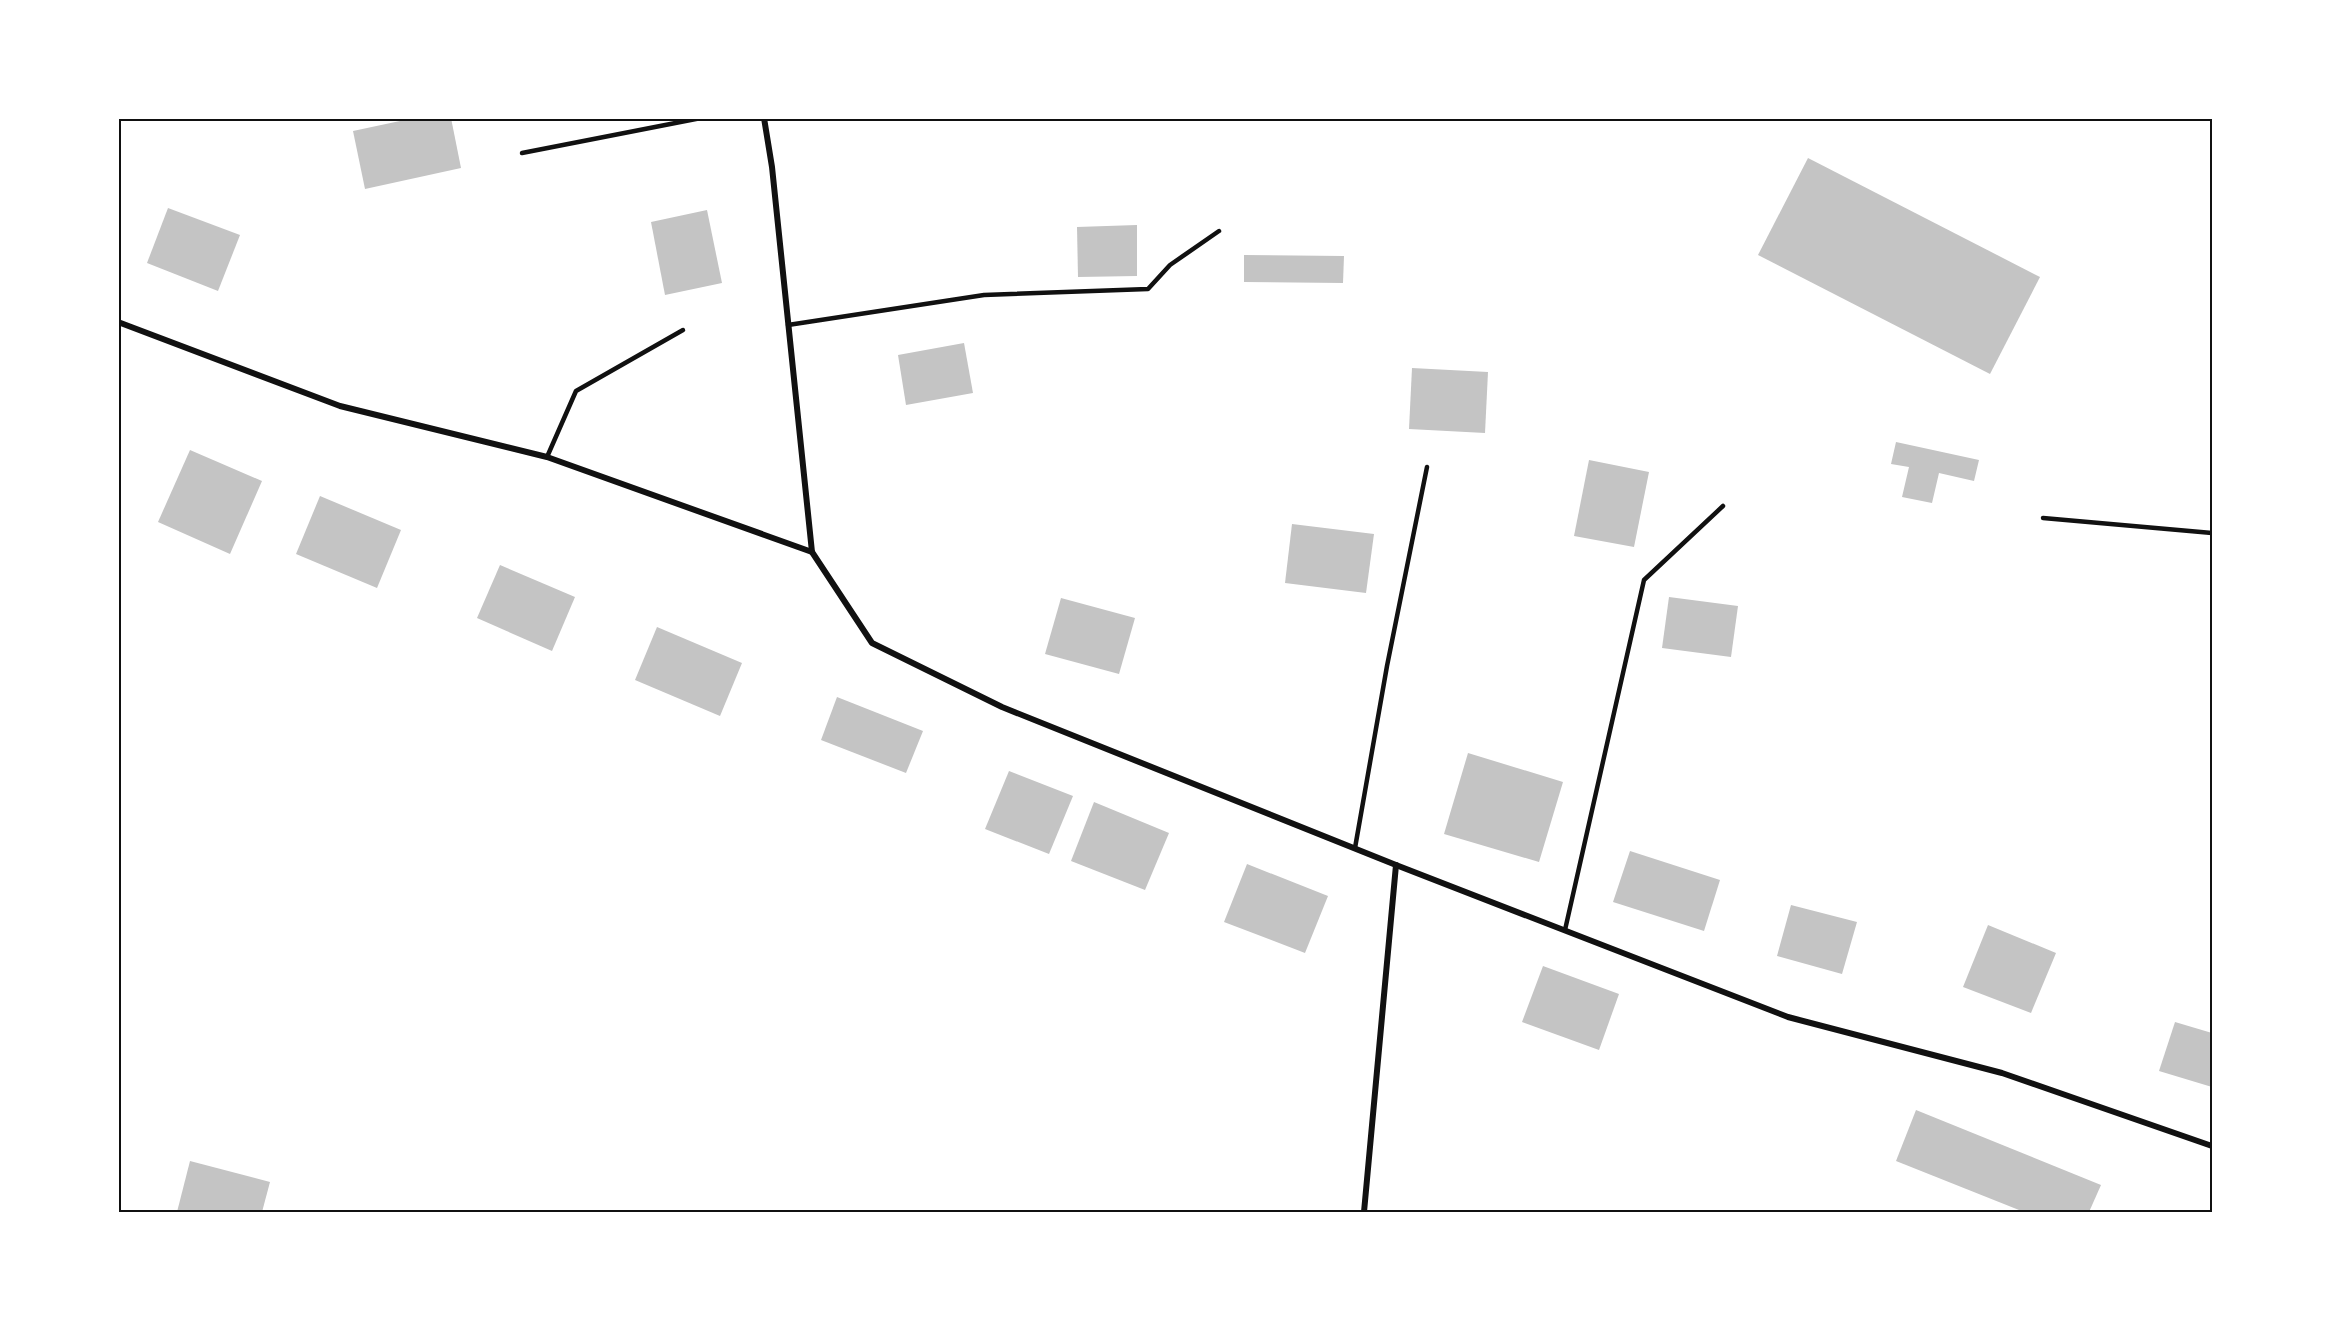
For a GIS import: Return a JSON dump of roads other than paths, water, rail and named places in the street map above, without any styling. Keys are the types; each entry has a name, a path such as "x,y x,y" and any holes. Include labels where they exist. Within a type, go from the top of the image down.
{"street":[{"path":"764,118 772,167 812,552 872,643 1002,707 1396,865 1788,1017 2002,1073 2212,1146"},
{"path":"118,322 340,406 547,457 812,552"},
{"path":"1364,1212 1396,865"}],"lane":[{"path":"522,153 701,118"},
{"path":"788,324 984,295 1148,289 1170,265 1219,231"},
{"path":"547,457 576,391 683,330"},
{"path":"1355,848 1387,666 1427,467"},
{"path":"1565,930 1644,580 1723,506"},
{"path":"2043,518 2212,533"}]}
